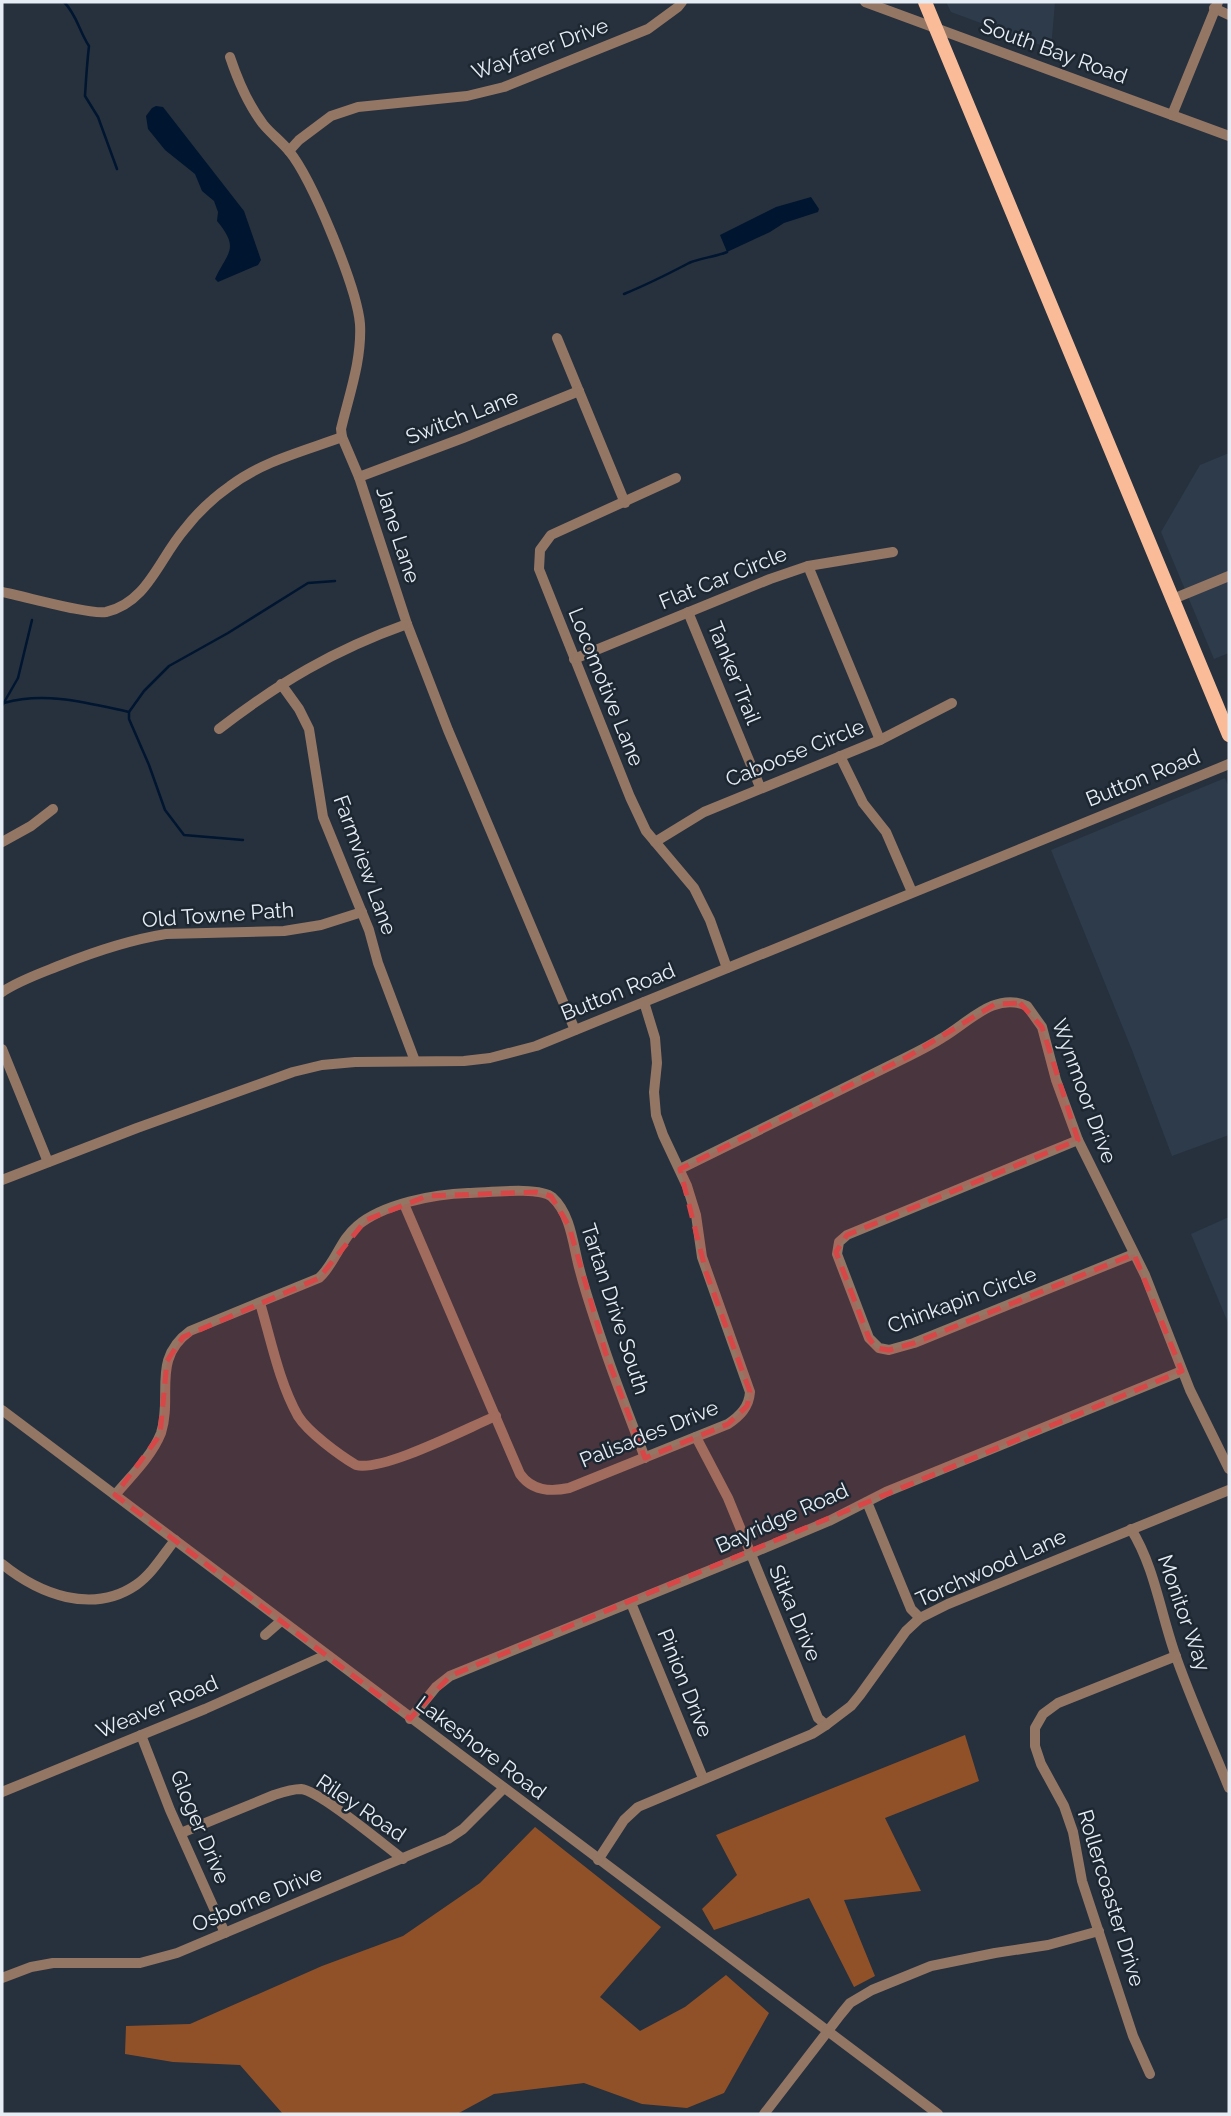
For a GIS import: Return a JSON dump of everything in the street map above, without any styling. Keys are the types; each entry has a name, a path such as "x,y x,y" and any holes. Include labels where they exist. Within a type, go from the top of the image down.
{"main road":[{"path":"925,2 1229,735"}],"street":[{"name":"Wayfarer Drive","path":"289,151 331,116 358,107 467,96 504,87 648,29 682,2"},
{"name":"South Bay Road","path":"865,2 1229,136"},
{"path":"1172,115 1216,5 1229,15"},
{"path":"2,592 96,612 121,607 141,594 184,530 206,505 231,485 267,464 342,437 341,429 358,359 360,323 352,289 306,177 289,151 263,124 242,91 230,57"},
{"path":"557,338 625,503"},
{"name":"Switch Lane","path":"359,477 579,391"},
{"name":"Jane Lane","path":"342,437 359,477 407,624 448,730 575,1030"},
{"name":"Locomotive Lane","path":"676,478 551,535 540,550 539,569 630,797 655,842 694,888 710,920 727,968"},
{"name":"Flat Car Circle","path":"573,659 808,566 892,552"},
{"path":"808,566 880,740"},
{"path":"1173,599 1229,576"},
{"name":"Tanker Trail","path":"688,612 760,788"},
{"path":"219,729 281,684 333,654 407,624"},
{"name":"Farmview Lane","path":"281,684 309,729 323,817 362,912 415,1061"},
{"name":"Caboose Circle","path":"655,842 704,812 880,740 952,703"},
{"path":"840,756 863,803 886,832 912,892"},
{"name":"Button Road","path":"2,1180 293,1072 333,1064 464,1061 490,1058 536,1046 1229,764"},
{"path":"2,842 31,826 53,809"},
{"name":"Old Towne Path","path":"2,992 29,978 115,944 149,936 305,929 362,912"},
{"name":"Wynmoor Drive","path":"680,1170 907,1057 942,1038 985,1009 1007,1001 1027,1006 1042,1027 1078,1140 1135,1254 1182,1371 1229,1469"},
{"name":"Palisades Drive","path":"404,1204 520,1474 530,1485 545,1490 569,1488 735,1419 747,1406 750,1392 704,1264 696,1215 656,1115 655,1038 645,1002"},
{"path":"2,1049 48,1162"},
{"name":"Chinkapin Circle","path":"1078,1140 847,1235 839,1242 837,1254 869,1338 879,1349 889,1350 914,1343 1135,1254"},
{"name":"Tartan Drive South","path":"404,1204 427,1196 452,1194 536,1192 551,1196 562,1210 569,1226 580,1272 606,1354 645,1458"},
{"path":"115,1495 145,1461 160,1435 166,1371 173,1349 190,1331 319,1278 326,1272 356,1227 404,1204"},
{"path":"260,1303 287,1392 299,1418 356,1465 384,1463 496,1416"},
{"name":"Bayridge Road","path":"410,1718 436,1687 450,1676 750,1554 867,1502 1182,1371"},
{"name":"Lakeshore Road","path":"2,1410 938,2114"},
{"name":"Sitka Drive","path":"696,1437 729,1498 818,1718 826,1725"},
{"name":"Torchwood Lane","path":"598,1860 624,1820 638,1807 813,1734 840,1716 860,1695 906,1630 920,1618 948,1604 1229,1490"},
{"path":"867,1502 911,1609 920,1618"},
{"name":"Monitor Way","path":"1131,1529 1156,1586 1176,1656 1229,1788"},
{"path":"2,1564 17,1576 57,1596 75,1599 102,1598 121,1593 137,1584 175,1540"},
{"name":"Pinion Drive","path":"631,1603 703,1778"},
{"path":"265,1635 281,1621"},
{"name":"Weaver Road","path":"2,1792 326,1655"},
{"name":"Rollercoaster Drive","path":"1150,2074 1133,2036 1083,1881 1073,1832 1035,1746 1035,1728 1043,1714 1058,1703 1176,1656"},
{"name":"Gloger Drive","path":"141,1735 225,1933"},
{"name":"Riley Road","path":"181,1833 287,1790 303,1789 348,1817 402,1859"},
{"name":"Osborne Drive","path":"2,1978 31,1967 53,1963 149,1961 177,1953 448,1839 463,1829 503,1789"},
{"path":"764,2114 850,2003 872,1990 931,1966 1048,1945 1099,1931"}],"highlighted area":[{"path":"1020,1003 1042,1027 1078,1140 847,1235 836,1252 869,1338 876,1348 889,1350 914,1343 1134,1254 1182,1371 450,1676 410,1719 115,1495 160,1435 167,1361 183,1337 319,1278 366,1220 427,1196 536,1192 551,1196 569,1226 606,1354 645,1458 728,1424 747,1406 750,1392 706,1272 680,1169 907,1057 995,1004"}],"shaded area":[{"path":"946,2 1055,2 1051,49 951,12"},
{"path":"1229,453 1229,653 1214,659 1161,532 1200,465"},
{"path":"1225,778 1229,788 1229,1135 1172,1156 1051,850"},
{"path":"1229,1217 1229,1325 1191,1234"},
{"path":"965,1735 979,1781 885,1818 921,1891 844,1900 875,1976 854,1987 809,1898 714,1930 702,1909 737,1875 716,1835"},
{"path":"535,1827 661,1927 600,1997 640,2031 685,2007 726,1975 769,2013 724,2093 687,2108 642,2104 584,2083 494,2094 457,2114 283,2114 240,2065 173,2062 125,2054 126,2026 190,2024 322,1966 403,1936 480,1883"}],"water":[{"path":"156,106 163,107 244,211 261,260 258,265 218,282 215,279 230,250 228,238 217,221 218,212 214,201 202,191 195,174 165,150 148,129 146,116"},
{"path":"811,197 819,209 818,212 784,223 727,252 720,235 776,207"}],"waterway":[{"path":"64,2 89,46 85,96 98,117 117,169"},
{"path":"624,294 689,263 727,252"},
{"path":"243,840 184,835 165,810 129,719 129,712 144,691 169,666 308,583 335,581"},
{"path":"2,706 18,678 32,620"},
{"path":"4,703 51,698 129,712"}]}
